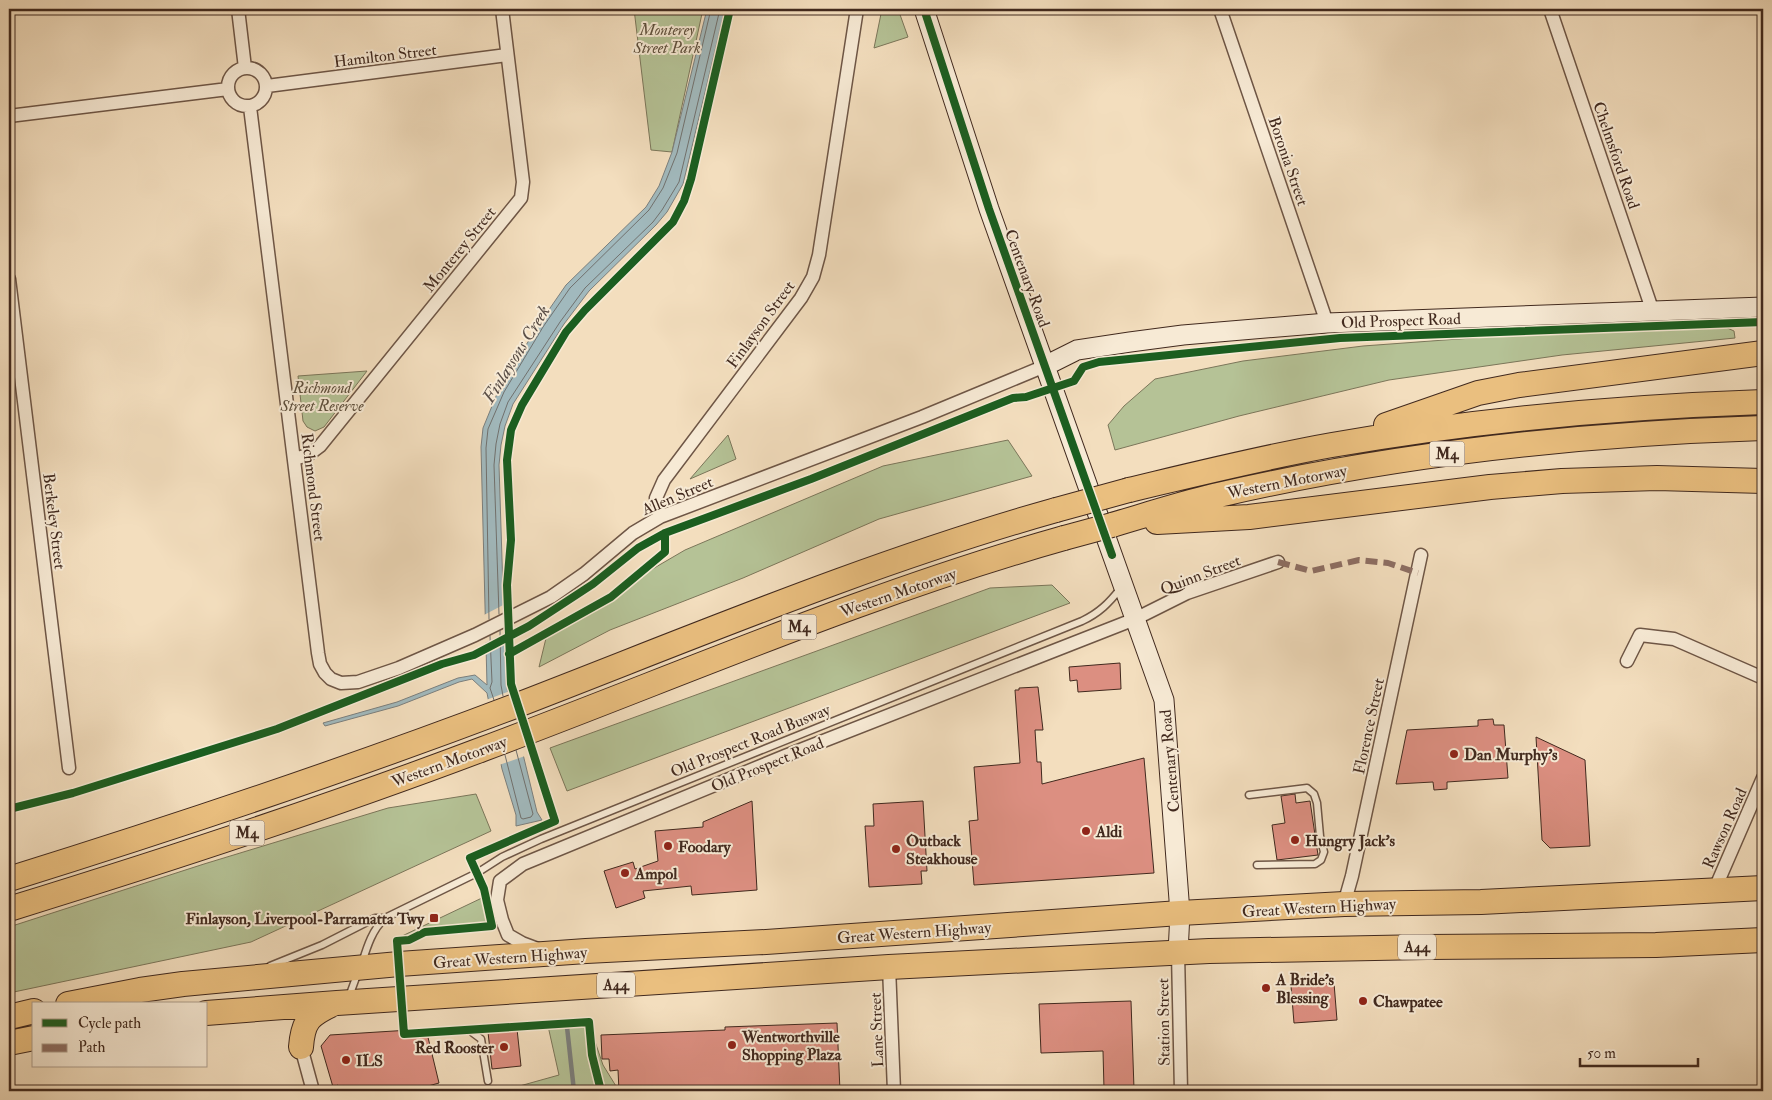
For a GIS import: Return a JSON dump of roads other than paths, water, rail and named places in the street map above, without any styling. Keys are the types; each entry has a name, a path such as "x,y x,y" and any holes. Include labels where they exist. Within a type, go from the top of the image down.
{"highway":[{"path":"1330,445 1478,392 1538,382 1763,353"},
{"name":"Western Motorway","path":"9,879 277,792 480,719 840,580 958,539 1129,490 1220,468 1330,445 1415,431 1583,412 1658,406 1763,402"},
{"name":"Western Motorway","path":"9,909 240,835 483,749 872,600 1064,538 1112,525 1138,521 1212,496 1372,465 1486,448 1680,431 1763,428"},
{"path":"1138,521 1249,516 1490,487 1562,481 1657,478 1763,481"},
{"name":"Great Western Highway","path":"78,1002 140,990 232,980 550,954 766,942 1344,904 1481,902 1763,888"},
{"name":"Great Western Highway","path":"208,1013 340,1002 889,967 1178,953 1428,946 1656,945 1763,940"},
{"path":"301,1047 302,1030 308,1020 323,1009 340,1002"},
{"path":"9,1017 32,1011"},
{"path":"9,1043 32,1038"}],"main road":[{"name":"Centenary Road","path":"924,9 989,210 1164,700 1180,914 1178,953"},
{"name":"Old Prospect Road","path":"1044,366 1077,350 1183,335 1327,323 1763,307"}],"street":[{"path":"238,9 245,68"},
{"name":"Monterey Street","path":"294,459 308,455 320,446 520,198 523,182 502,9"},
{"name":"Finlayson Street","path":"660,517 656,498 664,480 801,298 813,276 819,255 857,9"},
{"name":"Boronia Street","path":"1220,9 1327,323"},
{"name":"Chelmsford Road","path":"1550,9 1653,312"},
{"name":"Hamilton Street","path":"267,86 507,55"},
{"path":"245,68 251,68 262,74 267,86 261,102 250,106 244,106 233,100 228,89 230,78 245,68"},
{"path":"9,116 228,89"},
{"name":"Richmond Street","path":"250,106 320,664 331,679 341,683"},
{"name":"Berkeley Street","path":"9,279 69,768"},
{"name":"Allen Street","path":"341,683 358,682 414,662 475,635 551,597 568,586 633,533 660,517 922,417 1044,366"},
{"name":"Florence Street","path":"1344,904 1352,876 1421,555"},
{"name":"Quinn Street","path":"1135,619 1187,593 1278,562"},
{"name":"Old Prospect Road","path":"550,954 522,943 508,934 502,920 497,900 500,881 523,864 785,756 1135,619"},
{"path":"1627,661 1640,635 1674,639 1763,678"},
{"name":"Rawson Road","path":"1714,891 1763,778"},
{"name":"Station Street","path":"1178,953 1181,1091"},
{"name":"Lane Street","path":"889,967 894,1091"},
{"path":"301,1047 314,1091"}],"lane":[{"name":"Old Prospect Road Busway","path":"340,1002 350,994 370,938 385,918 477,874 502,857 541,839 1082,621 1105,607 1123,586"},
{"path":"1249,795 1307,788 1314,794 1324,852 1321,860 1315,864 1257,865"},
{"name":"Old Prospect Road Busway","path":"266,967 322,945 374,918 385,918"},
{"path":"232,980 257,970"},
{"path":"473,1033 481,1039 488,1081"}],"water":[{"path":"707,9 725,9 683,184 667,212 656,225 589,291 564,324 513,404 505,426 499,465 506,684 537,812 542,820 516,826 516,815 502,769 487,693 472,679 459,682 398,706 325,726 323,723 397,702 458,678 475,675 487,685 481,447 483,428 499,389 539,324 566,285 646,207 659,186 672,152"}],"waterway":[{"name":"Finlaysons Creek","path":"567,1027 574,1091"}],"place":[{"name":"Dan Murphy's","path":"1454,754"},
{"name":"Aldi","path":"1086,831"},
{"name":"Hungry Jack's","path":"1295,840"},
{"name":"Foodary","path":"668,846"},
{"name":"Outback Steakhouse","path":"896,849"},
{"name":"Ampol","path":"625,873"},
{"name":"Finlayson, Liverpool-Parramatta Twy","path":"434,918"},
{"name":"A Bride's Blessing","path":"1266,988"},
{"name":"Chawpatee","path":"1363,1001"},
{"name":"Wentworthville Shopping Plaza","path":"732,1045"},
{"name":"Red Rooster","path":"504,1047"},
{"name":"ILS","path":"346,1060"}],"park label":[{"name":"Monterey Street Park","path":"667,38"},
{"name":"Richmond Street Reserve","path":"322,396"}]}
